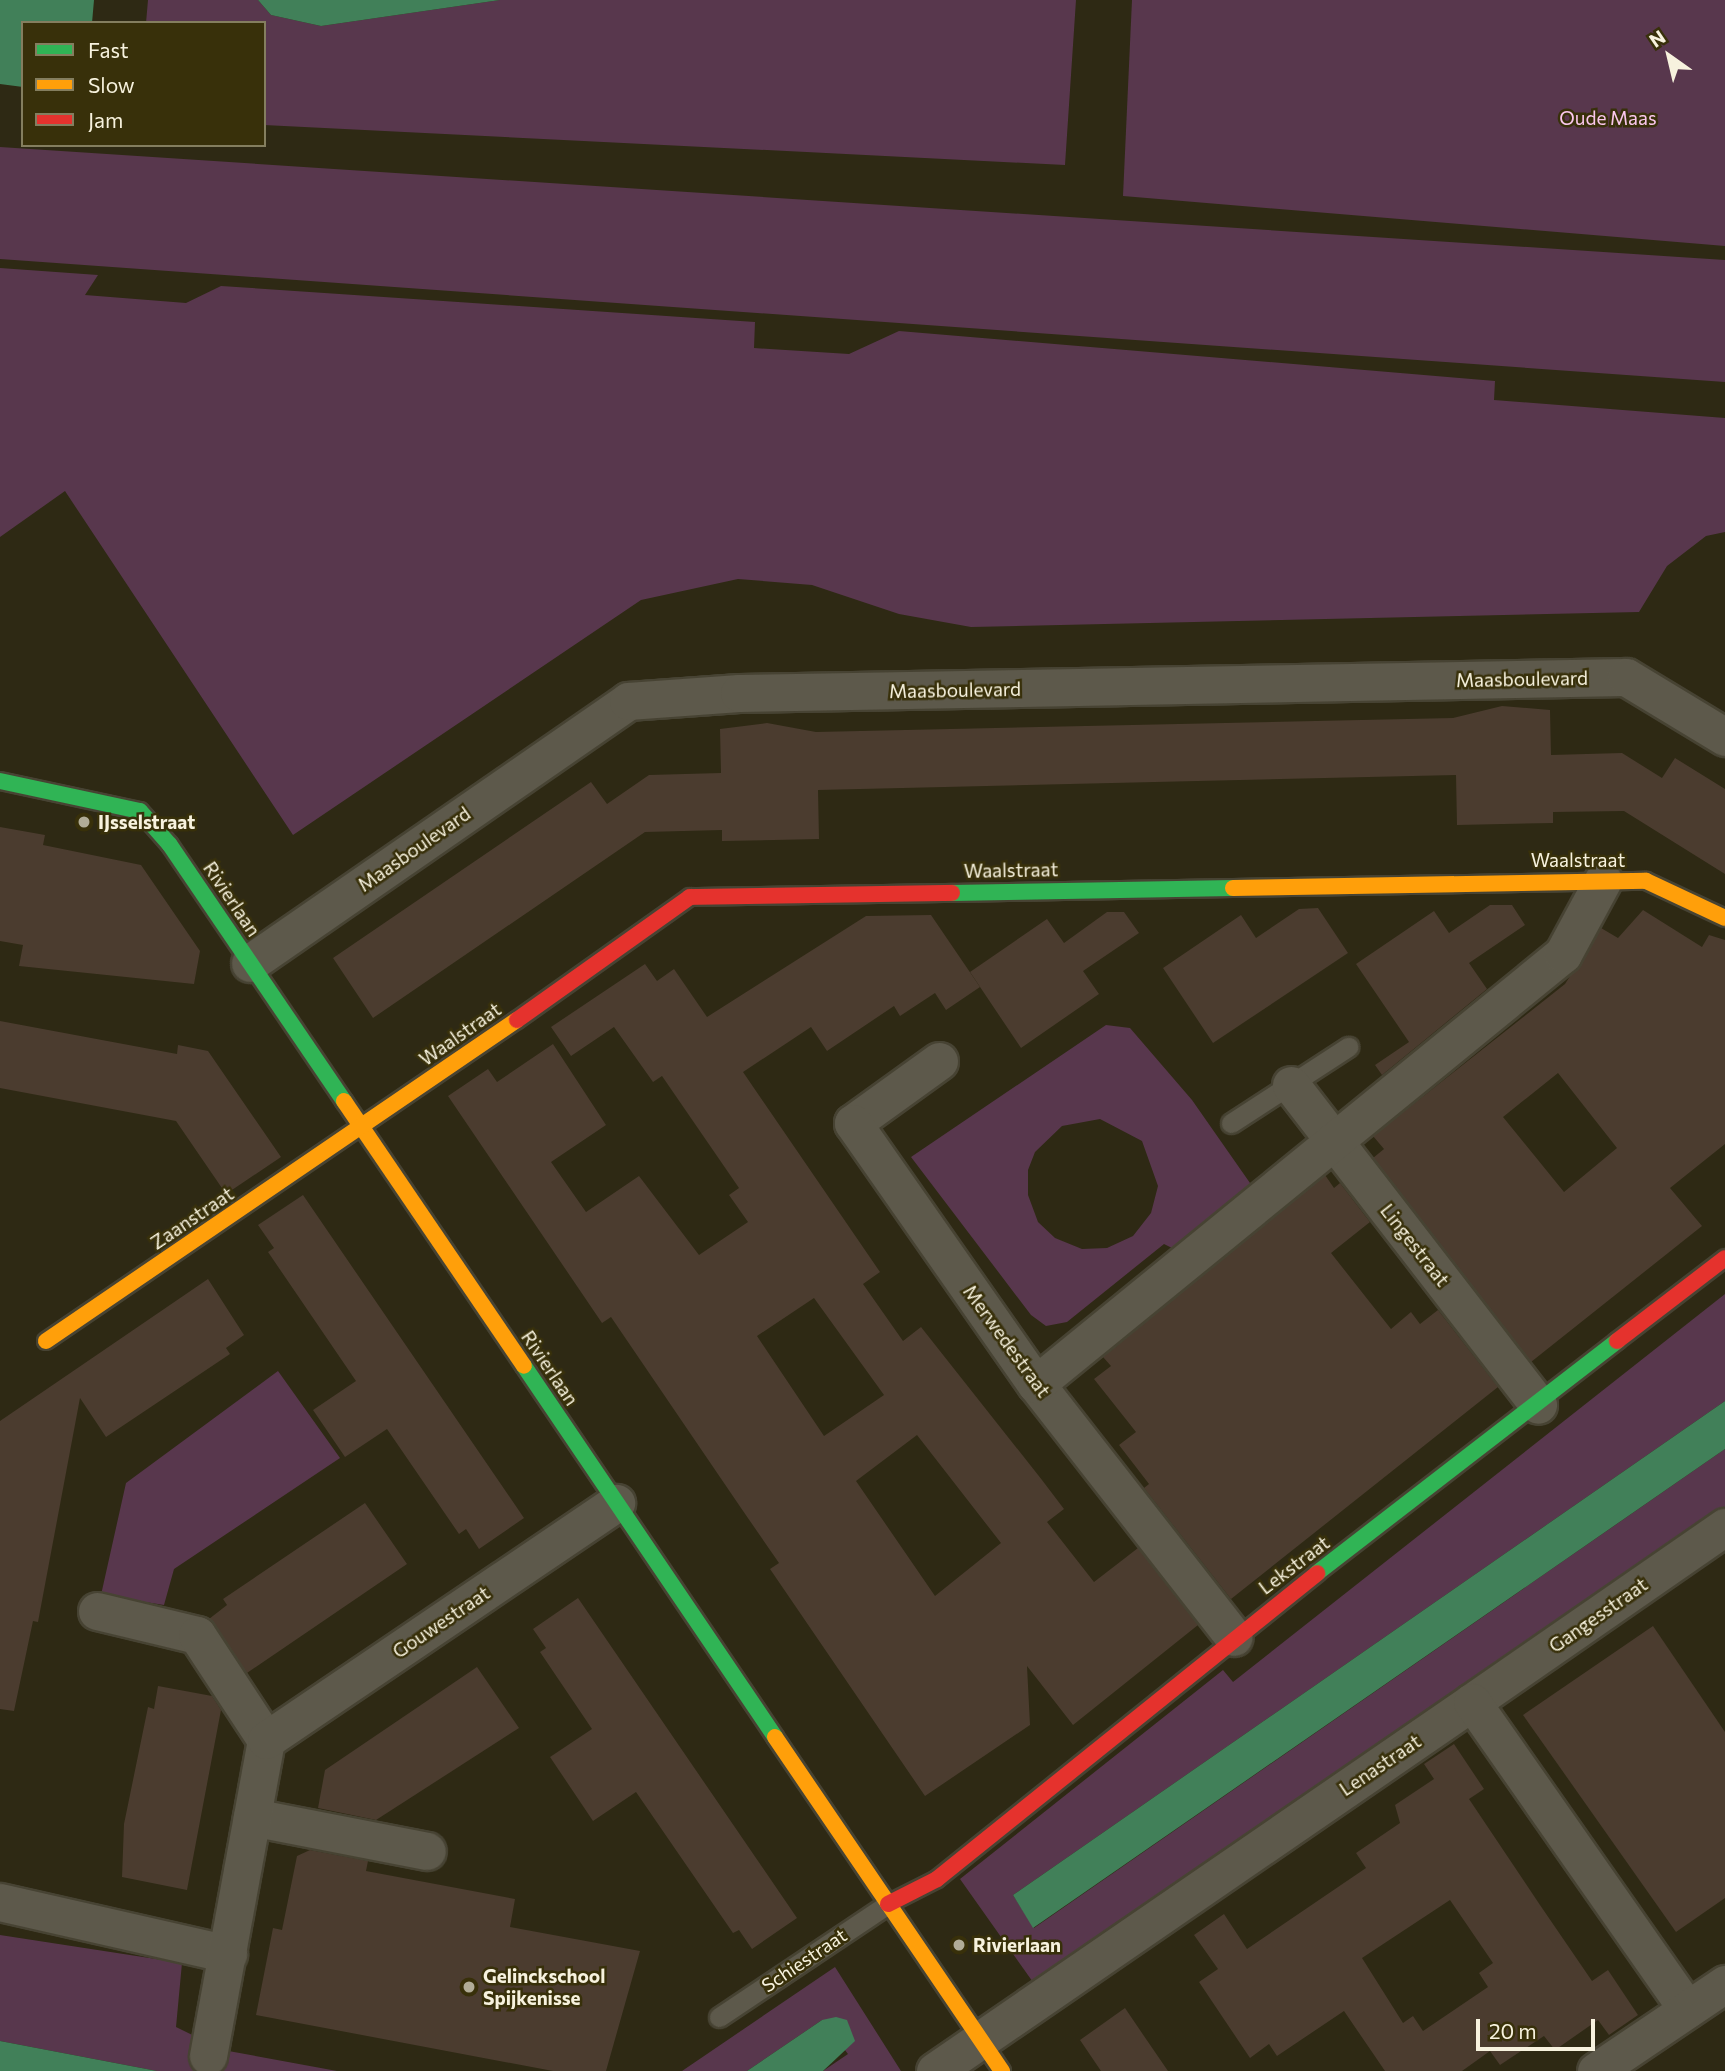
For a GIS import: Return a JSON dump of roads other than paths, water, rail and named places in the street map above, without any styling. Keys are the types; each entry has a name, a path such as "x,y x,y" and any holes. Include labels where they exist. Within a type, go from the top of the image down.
{"street":[{"name":"Maasboulevard","path":"250,963 628,701 739,693 1626,677 1725,737"},
{"name":"Rivierlaan","path":"0,781 140,811 250,963 1002,2071"},
{"name":"Waalstraat","path":"362,1129 690,897 1603,880 1646,881 1725,918"},
{"path":"1036,1384 1333,1138 1563,954 1603,880"},
{"name":"Merwedestraat","path":"939,1061 853,1123 1036,1384 1234,1637"},
{"name":"Lingestraat","path":"1291,1085 1538,1405"},
{"name":"Zaanstraat","path":"46,1342 362,1129"},
{"name":"Lekstraat","path":"888,1904 937,1879 1234,1637 1538,1405 1725,1258"},
{"name":"Gouwestraat","path":"266,1741 616,1503"},
{"name":"Gangesstraat","path":"1472,1702 1725,1527"},
{"path":"97,1611 197,1635 266,1741 208,2056"},
{"path":"1472,1702 1687,2009"},
{"name":"Lenastraat","path":"934,2071 1472,1702"},
{"path":"252,1817 427,1851"},
{"path":"0,1902 228,1954"},
{"path":"1595,2071 1725,1984"}],"lane":[{"path":"1231,1123 1348,1047"},
{"name":"Schiestraat","path":"719,2017 888,1904"}],"place":[{"name":"IJsselstraat","path":"84,822"},
{"name":"Rivierlaan","path":"959,1945"},
{"name":"Gelinckschool Spijkenisse","path":"469,1987"}],"park label":[{"name":"Oude Maas","path":"1608,118"}]}
